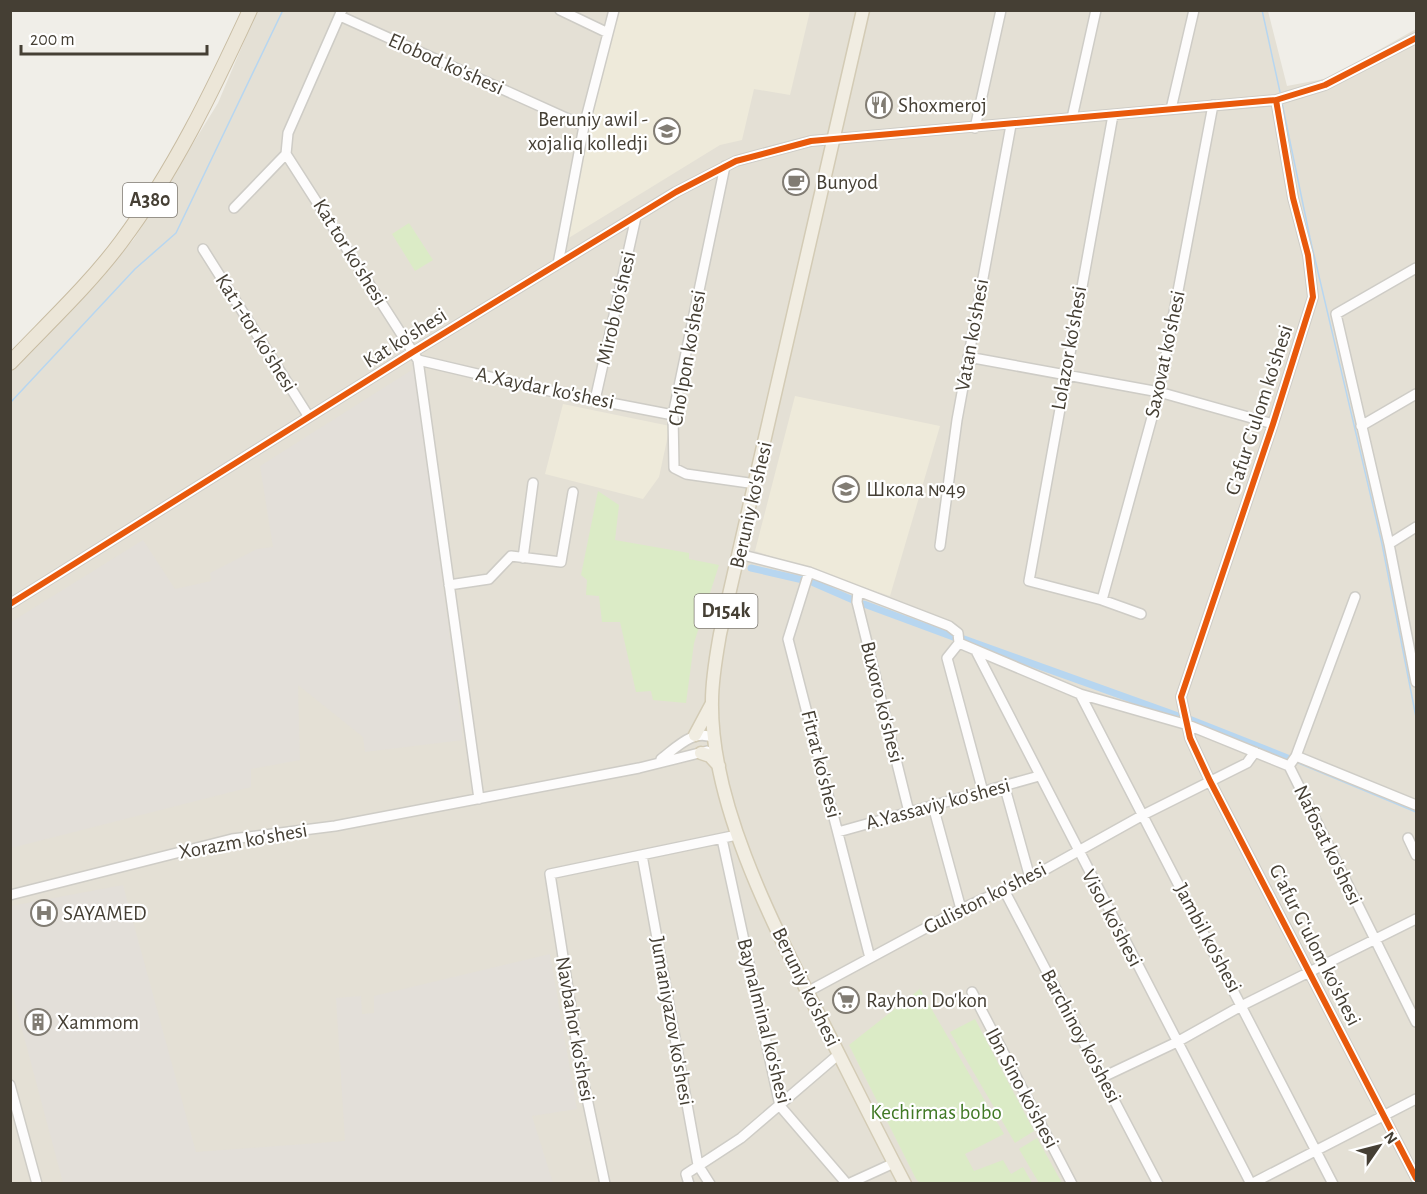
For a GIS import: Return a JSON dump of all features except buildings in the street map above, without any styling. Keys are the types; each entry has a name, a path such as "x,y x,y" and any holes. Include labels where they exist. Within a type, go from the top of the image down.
{"highway":[{"name":"A380","path":"10,363 97,270 140,215 179,150 250,10"}],"main road":[{"name":"Beruniy ko'shesi","path":"863,10 713,670 712,704 720,768 737,835 763,900 905,1184"},
{"path":"695,735 712,704"},
{"path":"701,753 710,756 720,768"}],"street":[{"path":"560,10 608,33"},
{"path":"558,264 584,126 614,10"},
{"path":"975,128 1001,10"},
{"path":"1072,118 1096,10"},
{"path":"1171,109 1194,10"},
{"path":"234,208 286,154 288,134 341,13"},
{"name":"Elobod ko'shesi","path":"341,13 584,126"},
{"name":"Kat ko'shesi","path":"10,604 309,417 415,356 558,264 725,166 769,150 833,138 1011,125 1276,100 1326,85 1416,38"},
{"name":"G'afur G'ulom ko'shesi","path":"1188,724 1181,697 1273,424 1313,297 1308,255 1293,198 1276,100"},
{"name":"Saxovat ko'shesi","path":"1102,600 1159,392 1213,105"},
{"name":"Lolazor ko'shesi","path":"1102,600 1029,581 1113,115"},
{"name":"Vatan ko'shesi","path":"940,546 968,357 1011,125"},
{"name":"Kat tor ko'shesi","path":"286,154 415,356"},
{"name":"Cho'lpon ko'shesi","path":"725,166 673,415 674,468 686,474 756,484"},
{"name":"Mirob ko'shesi","path":"595,400 636,217"},
{"name":"Kat 1-tor ko'shesi","path":"203,249 309,417"},
{"path":"1416,268 1336,314 1389,544 1416,682"},
{"path":"415,356 479,799"},
{"name":"A.Xaydar ko'shesi","path":"415,356 595,400 673,415"},
{"path":"968,357 1065,372 1159,392 1273,424"},
{"path":"1360,426 1416,394"},
{"path":"523,558 533,483"},
{"path":"449,585 489,579 511,556 561,562 573,492"},
{"path":"1389,544 1416,527"},
{"path":"739,554 809,572 949,626 958,633 959,643 947,658 983,792"},
{"name":"Fitrat ko'shesi","path":"809,572 788,639 870,958"},
{"name":"Buxoro ko'shesi","path":"858,591 857,602 909,812"},
{"name":"Nafosat ko'shesi","path":"1354,597 1296,756 1289,766 1416,1022"},
{"path":"1102,600 1141,614"},
{"path":"959,643 1080,694 1188,724 1289,766"},
{"name":"Visol ko'shesi","path":"976,651 1251,1184"},
{"name":"Jambil ko'shesi","path":"1080,694 1243,1005 1333,1184"},
{"name":"Gʻafur Gʻulom ko'shesi","path":"1188,724 1190,738 1210,781 1311,971 1416,1179"},
{"path":"703,734 715,740 712,747 701,753 656,762 695,735 703,734"},
{"name":"Guliston ko'shesi","path":"807,992 961,909 1029,878 1143,815 1247,763 1255,752"},
{"path":"1296,756 1416,805"},
{"name":"Xorazm ko'shesi","path":"10,895 232,838 335,826 639,768 656,762"},
{"name":"A.Yassaviy ko'shesi","path":"838,831 1005,788 1039,776"},
{"path":"1005,788 1029,878"},
{"path":"933,807 961,909"},
{"path":"642,855 737,835"},
{"name":"Baynalminal ko'shesi","path":"722,838 780,1106 848,1184"},
{"path":"1408,838 1416,855"},
{"name":"Navbahor ko'shesi","path":"605,1184 580,1065 550,874 642,855"},
{"name":"Jumaniyazov ko'shesi","path":"642,855 698,1165 710,1184"},
{"name":"Barchinoy ko'shesi","path":"1004,890 1158,1184"},
{"path":"1103,1077 1177,1042 1243,1005 1416,920"},
{"name":"Ibn Sino ko'shesi","path":"972,992 1072,1184"},
{"path":"688,1179 698,1165 741,1138 839,1054"},
{"path":"10,1085 37,1184"},
{"path":"1251,1184 1416,1099"},
{"path":"848,1184 894,1163"}],"shaded area":[{"path":"257,11 1268,11 1287,86 1329,78 1416,29 1416,1183 11,1183 10,372 134,239 218,103"},
{"name":"Beruniy awil - xojaliq kolledji","path":"619,11 810,11 790,95 754,89 742,140 720,145 567,239 591,121"},
{"path":"415,368 463,740 365,752 363,737 298,685 300,760 251,769 251,787 11,848 11,622 143,540 175,589 211,581 210,573 257,549 273,547 260,466"},
{"name":"Школа №49","path":"795,396 940,426 890,596 755,551"},
{"path":"563,404 670,426 659,477 643,499 545,474"},
{"path":"123,885 196,1152 345,1141 336,998 361,996 362,1014 374,1013 374,996 550,954 577,1109 532,1116 553,1183 63,1183 11,988 11,906"}],"green space":[{"path":"409,223 433,260 415,271 392,234"},
{"path":"598,491 619,505 615,540 689,553 689,559 719,565 694,643 686,703 653,700 651,691 636,692 620,622 602,622 599,596 586,595 587,580 581,575"},
{"name":"Kechirmas bobo","path":"920,989 1004,1134 965,1154 974,1171 1003,1160 1011,1174 1023,1167 1032,1183 921,1184 916,1179 849,1045"},
{"path":"975,1019 1034,1131 1015,1143 950,1032"},
{"path":"1037,1138 1062,1183 1039,1183 1019,1149"}],"waterway":[{"path":"10,403 135,269 176,233 283,10"},
{"path":"1262,10 1280,92"},
{"path":"1282,103 1310,238 1382,544 1416,717"},
{"path":"751,568 803,580"},
{"path":"814,583 853,600"},
{"path":"864,604 956,638"},
{"path":"964,639 1181,717"},
{"path":"1189,719 1290,759"},
{"path":"1296,762 1416,812"}],"cycle path":[{"path":"10,604 413,352 676,192 736,161 811,141 1276,100 1325,85 1416,38"},
{"path":"1276,100 1293,198 1308,255 1313,297 1273,424 1181,697 1190,738 1210,781 1416,1178"}],"place":[{"name":"Shoxmeroj","path":"879,105"},
{"name":"Beruniy awil - xojaliq kolledji","path":"667,131"},
{"name":"Bunyod","path":"796,182"},
{"name":"Школа №49","path":"846,489"},
{"name":"SAYAMED","path":"44,913"},
{"name":"Rayhon Do'kon","path":"846,1000"},
{"name":"Xammom","path":"38,1022"}]}
